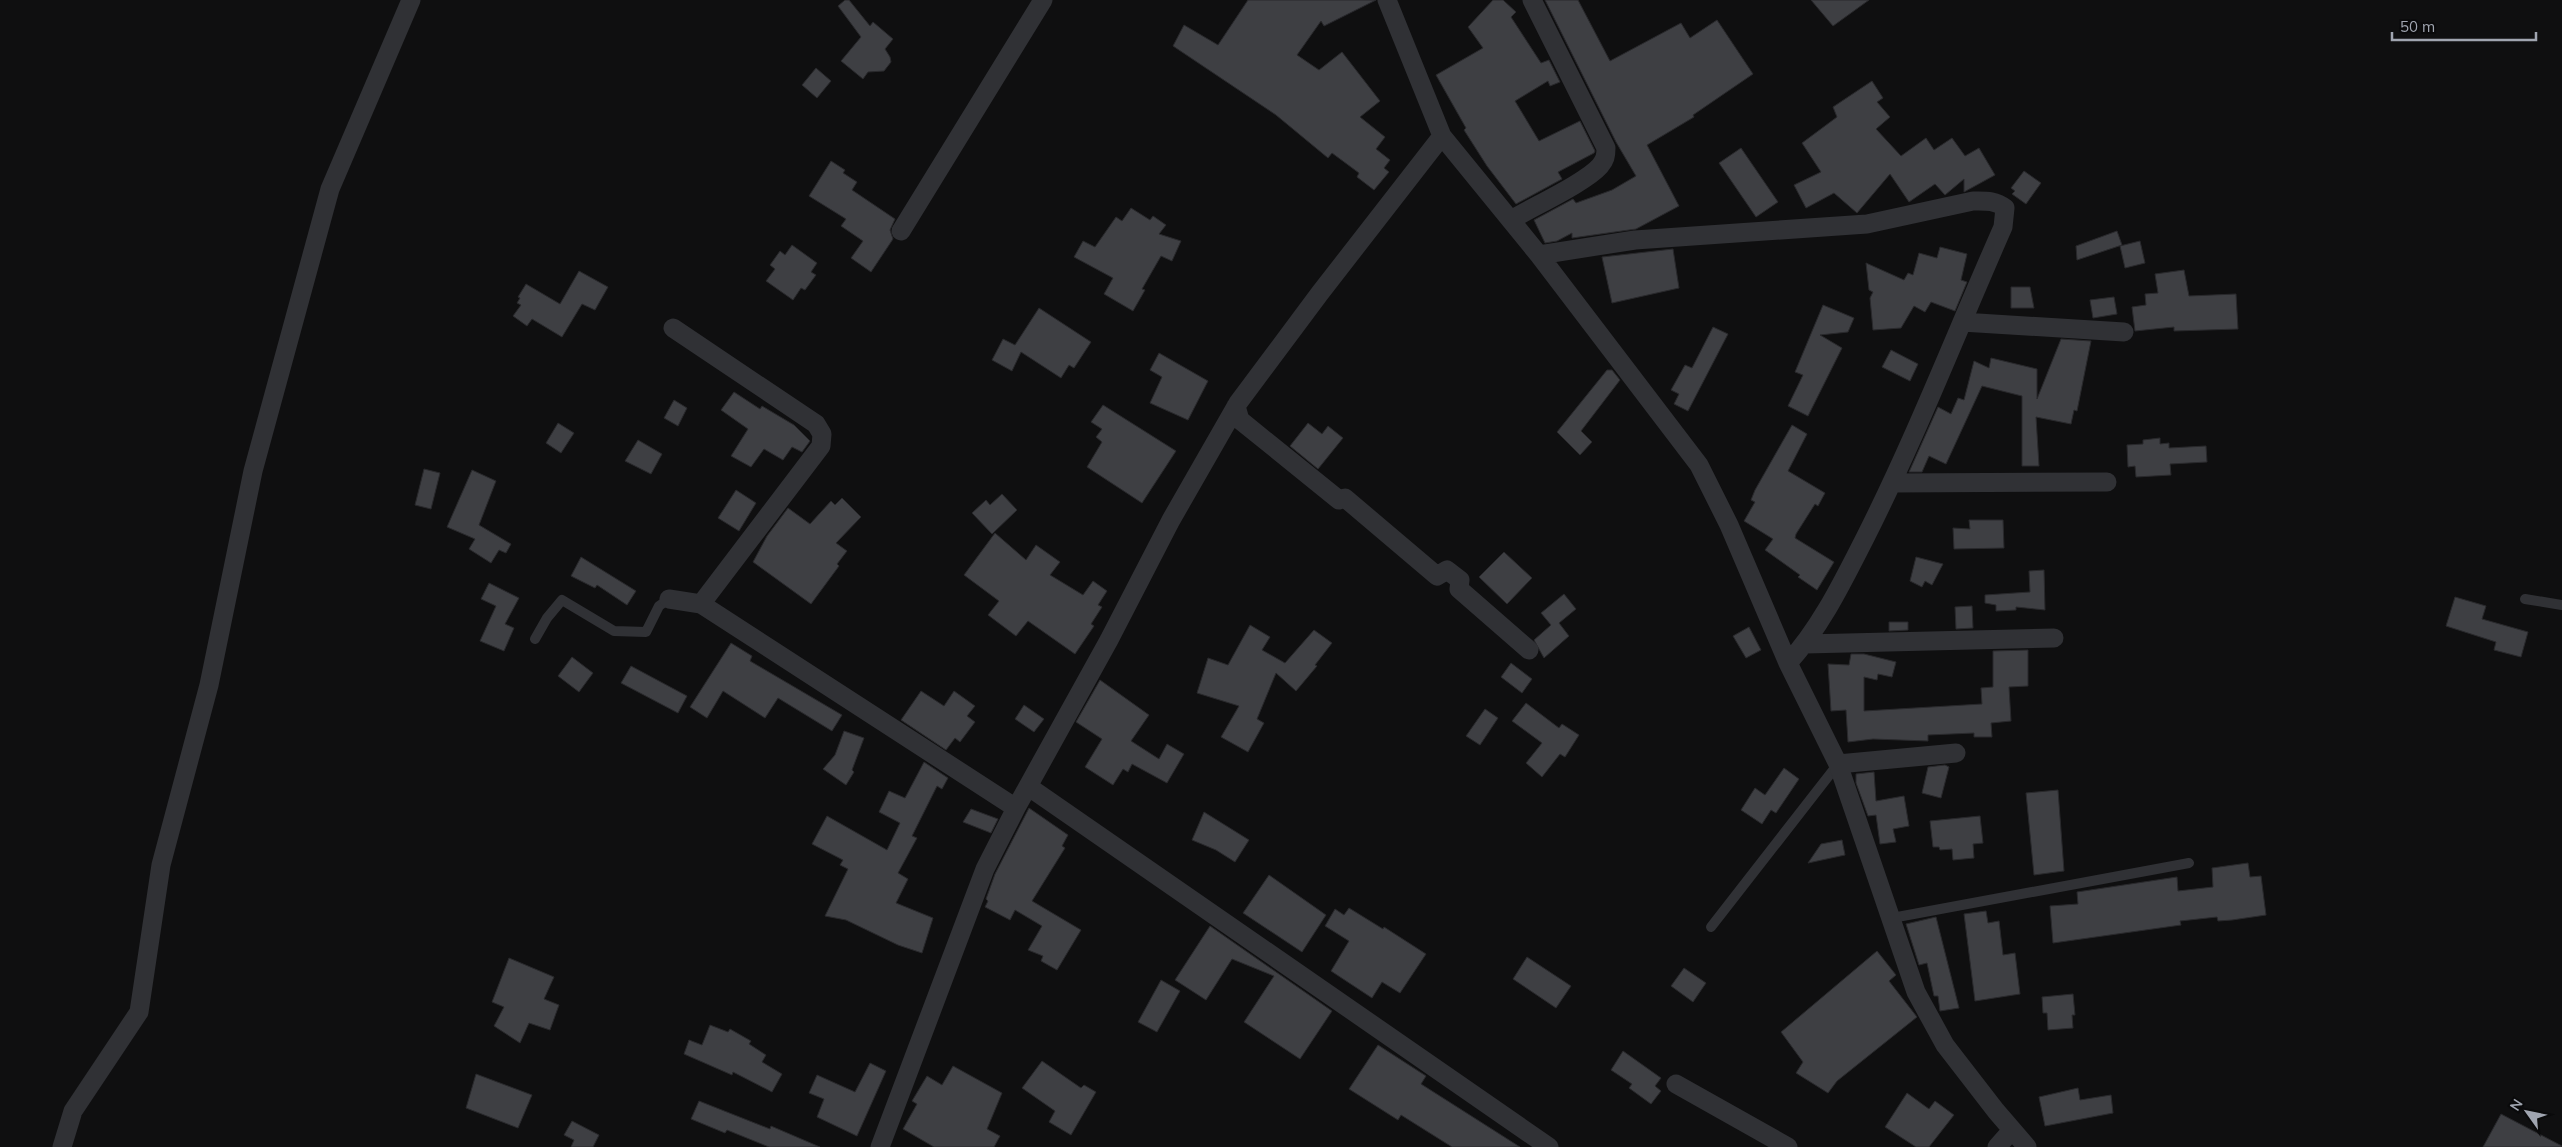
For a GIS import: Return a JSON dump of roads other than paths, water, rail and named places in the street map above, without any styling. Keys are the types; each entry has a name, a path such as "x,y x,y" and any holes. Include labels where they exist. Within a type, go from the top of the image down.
{"street":[{"path":"62,1147 73,1110 139,1012 160,866 209,685 256,462 330,189 411,0"},
{"path":"901,231 1043,0"},
{"path":"1387,0 1442,136 1539,255 1699,465 1729,525 1788,663 1838,764 1916,992 1945,1045 2027,1147"},
{"path":"1511,220 1586,176 1599,166 1606,157 1606,148 1532,0"},
{"path":"880,1147 985,869 1016,808 1109,640 1171,520 1236,406 1320,293 1442,136"},
{"path":"1539,255 1635,240 1866,224 1973,201 1999,203 2005,208 2003,227 1893,483 1850,567 1805,644 1788,663"},
{"path":"1962,322 2124,332"},
{"path":"673,328 816,424 822,434 821,446 700,604"},
{"path":"1236,406 1240,420 1339,500 1345,498 1437,576 1447,570 1460,580 1459,589 1529,650"},
{"path":"1893,483 2107,482"},
{"path":"669,599 700,604 1016,808"},
{"path":"1805,644 2054,638"},
{"path":"1838,764 1956,753"},
{"path":"1029,787 1549,1147"},
{"path":"1676,1084 1788,1147"},
{"path":"1997,1147 2012,1130"}],"lane":[{"path":"535,639 547,618 562,600 614,631 646,632 659,606 669,599"},
{"path":"2525,599 2562,606"},
{"path":"1711,927 1838,764"},
{"path":"1892,918 2189,863"}]}
